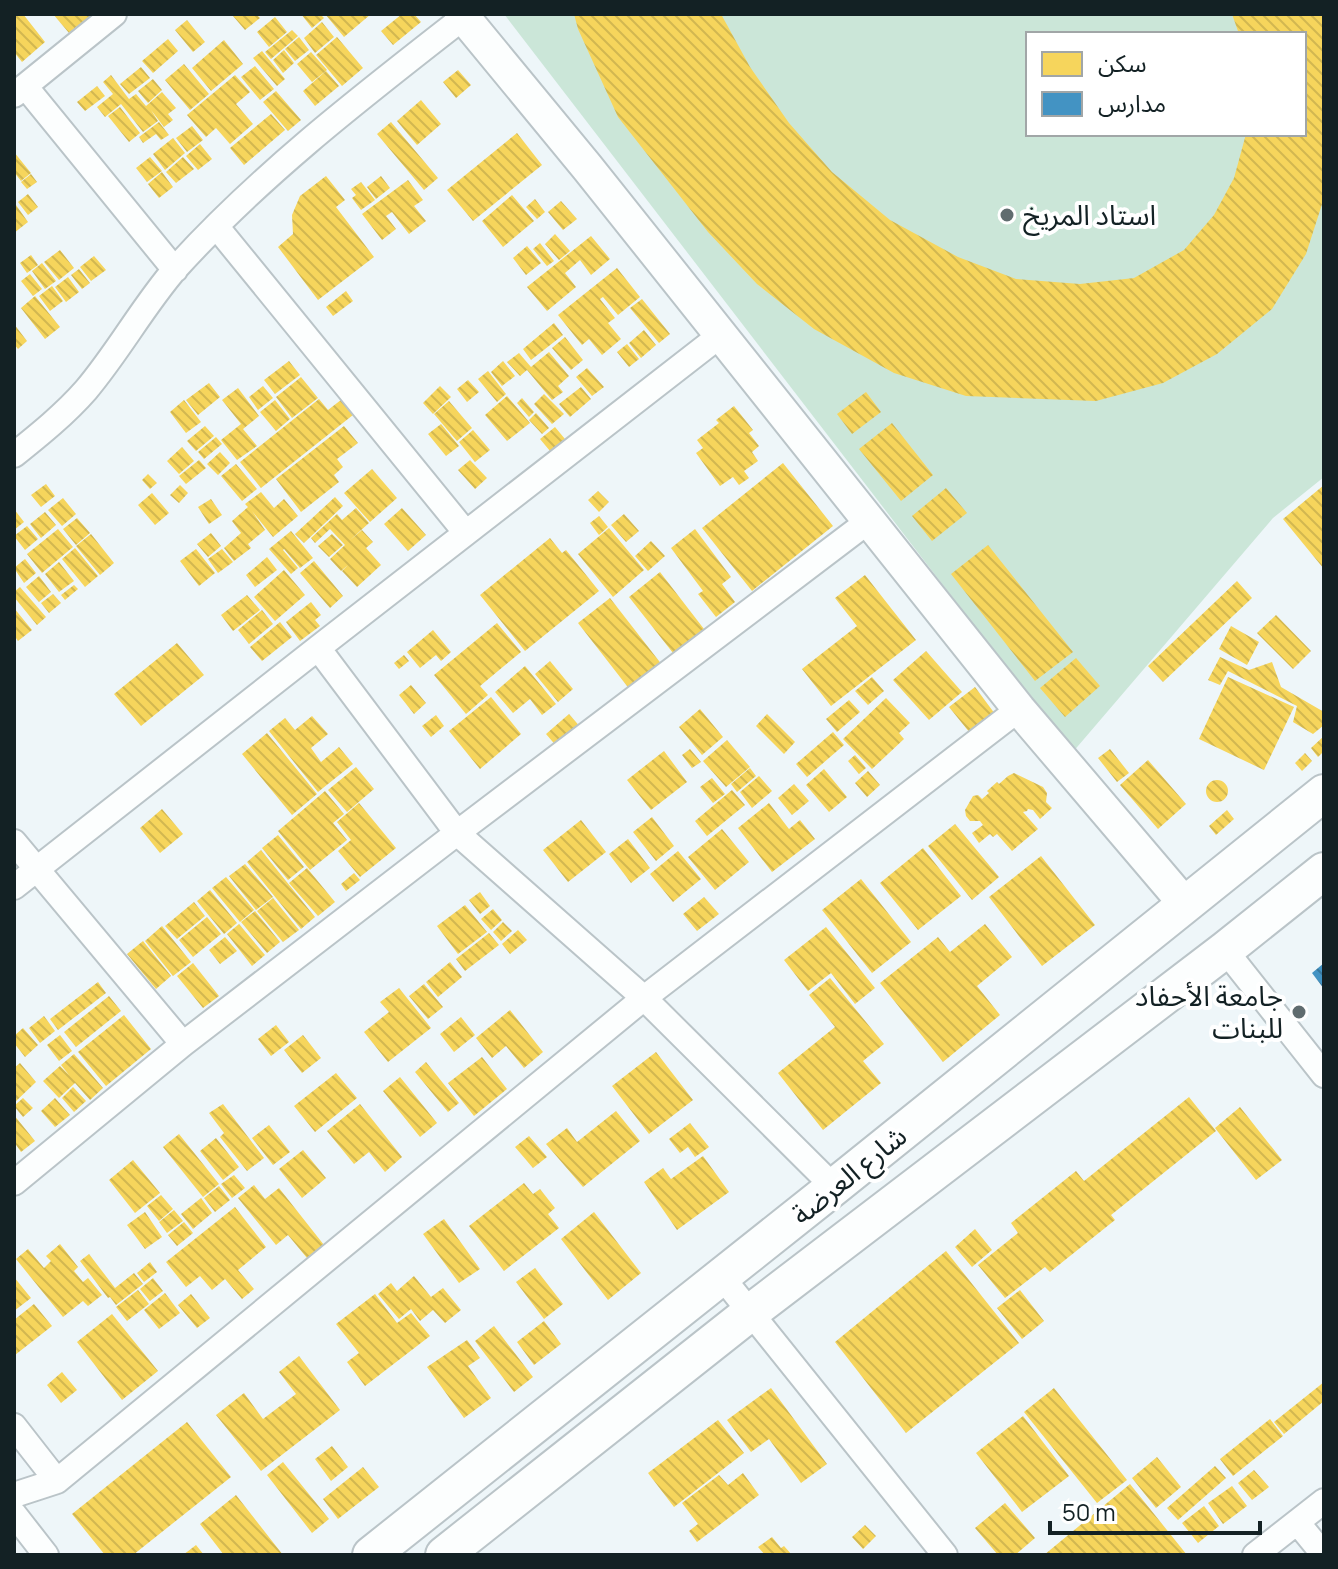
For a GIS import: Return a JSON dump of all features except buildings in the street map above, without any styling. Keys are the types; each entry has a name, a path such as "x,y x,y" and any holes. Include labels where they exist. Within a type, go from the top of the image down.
{"main road":[{"name":"شارع العرضة","path":"371,1555 1324,793"},
{"name":"شارع العرضة","path":"444,1555 751,1312 1324,871"}],"street":[{"path":"114,14 20,91 175,270"},
{"path":"14,455 84,392 175,270 216,226 333,120 462,15 722,334 1019,709 1185,904"},
{"path":"216,226 466,533"},
{"path":"14,887 722,334"},
{"path":"14,1183 183,1044 870,520"},
{"path":"318,648 457,833 644,998 834,1187"},
{"path":"14,1495 57,1481 644,998 1019,709"},
{"path":"14,842 183,1044"},
{"path":"1225,950 1324,1075"},
{"path":"722,1277 945,1555"},
{"path":"14,1426 57,1481"},
{"path":"1255,1555 1324,1501"},
{"path":"14,1514 46,1555"},
{"path":"1297,1522 1324,1555"}],"green space":[{"path":"504,14 1324,14 1324,477 1273,518 1072,753"}],"place":[{"name":"استاد المريخ","path":"1007,215"},
{"name":"جامعة الأحفاد للبنات","path":"1299,1012"}]}
